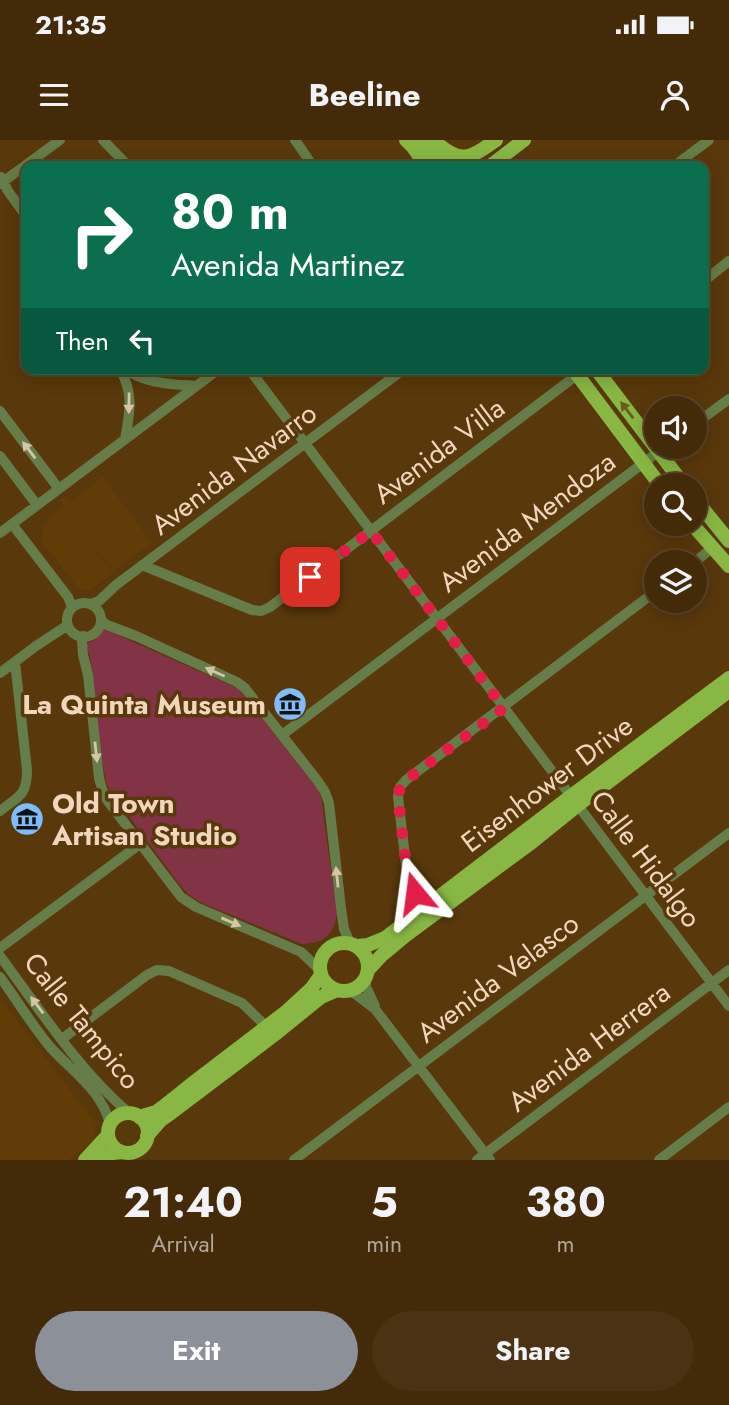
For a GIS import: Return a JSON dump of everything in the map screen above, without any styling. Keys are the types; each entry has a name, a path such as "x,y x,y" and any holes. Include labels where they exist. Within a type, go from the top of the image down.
{"main road":[{"path":"406,140 423,161"},
{"path":"421,140 441,161"},
{"path":"433,140 452,155 464,156 477,153 496,140"},
{"path":"479,161 504,140"},
{"path":"497,161 524,140"},
{"path":"577,375 651,473"},
{"path":"601,375 644,427"},
{"path":"707,513 728,538"},
{"path":"702,536 729,566"},
{"name":"Eisenhower Drive","path":"85,1160 118,1116 156,1112 193,1083 321,997 362,983 382,954 532,842 574,800 729,678"},
{"name":"Eisenhower Drive","path":"99,1160 113,1153 138,1150 162,1120 271,1031 312,989 325,951 337,943 368,945 380,941 729,691"},
{"path":"354,945 366,957 367,974"},
{"path":"320,972 325,982 343,990"},
{"path":"134,1115 146,1125 147,1136"},
{"path":"109,1130 112,1145 121,1152"}],"street":[{"path":"30,161 60,140"},
{"path":"103,140 123,161"},
{"path":"295,140 310,161"},
{"path":"681,161 709,140"},
{"path":"21,167 1,181 21,209"},
{"path":"709,277 729,261"},
{"path":"124,375 129,390 130,410 125,439"},
{"path":"136,375 151,381 197,386"},
{"path":"0,533 211,375"},
{"name":"Calle Hidalgo","path":"253,375 729,1006"},
{"name":"Avenida Navarro","path":"91,604 99,601 142,565 396,375"},
{"name":"Avenida Villa","path":"142,565 252,610 261,611 371,531 571,375"},
{"path":"707,415 729,399"},
{"path":"0,411 59,489"},
{"path":"0,456 37,505"},
{"name":"Avenida Mendoza","path":"282,735 648,459"},
{"path":"12,524 68,597 72,607"},
{"path":"707,552 712,548"},
{"path":"424,908 408,882 398,797 400,787 644,600"},
{"path":"101,620 95,632 83,636 71,631 67,619 72,607 91,604 107,625 237,682 245,688 282,735 317,780 329,803 344,929 354,945"},
{"path":"0,673 68,625"},
{"path":"83,636 83,655 88,675 99,778 107,800 181,897 196,907 301,952 320,972"},
{"path":"0,811 20,796 27,786 15,662"},
{"name":"Avenida Velasco","path":"294,1160 729,833"},
{"path":"0,948 140,844"},
{"name":"Calle Tampico","path":"0,956 98,1083 134,1115"},
{"path":"62,1039 147,975 158,970 169,971 242,1003 271,1031"},
{"name":"Avenida Herrera","path":"484,1158 729,970"},
{"path":"367,974 366,987 376,1009 484,1158"},
{"name":"Calle Tampico","path":"0,977 50,1046 100,1099 108,1114 109,1130"},
{"path":"343,990 376,1009"},
{"path":"659,1160 729,1107"}],"shaded area":[{"path":"103,477 152,543 113,571 60,500 66,496 71,501"},
{"path":"64,506 113,573 89,591 80,590 41,540 49,517"},
{"path":"104,629 239,689 316,787 321,797 337,915 333,928 326,937 302,944 200,902 188,894 113,795 104,772 90,657 86,644 95,640"},
{"path":"0,998 96,1124 94,1141 68,1160 0,1160"}],"place":[{"name":"La Quinta Museum","path":"290,704"},
{"name":"Old Town Artisan Studio","path":"27,819"}],"route":[{"path":"310,577 371,531 504,708 400,787 398,797 408,882 415,893"}]}
